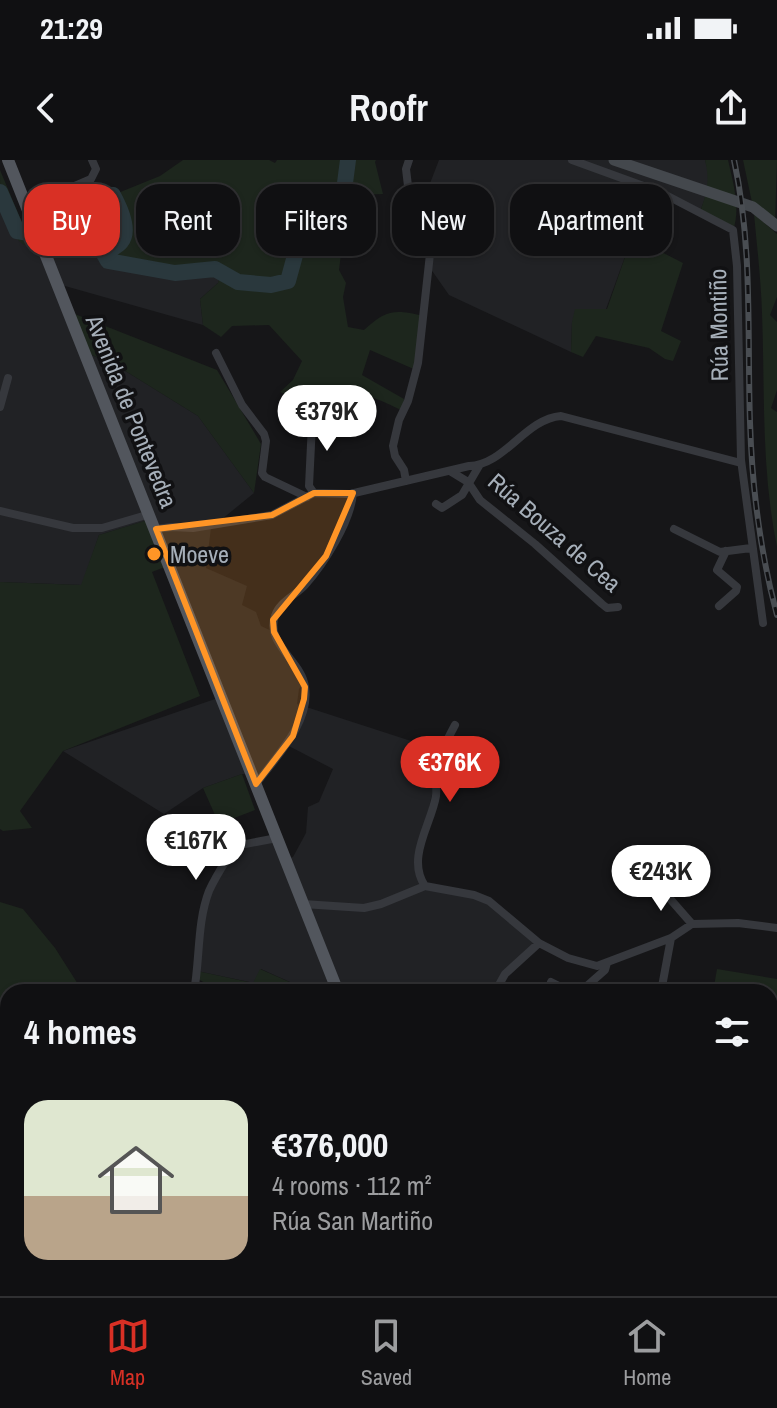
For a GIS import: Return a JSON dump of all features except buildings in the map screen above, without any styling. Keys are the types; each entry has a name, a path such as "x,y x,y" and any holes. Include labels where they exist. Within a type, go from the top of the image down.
{"main road":[{"path":"614,160 753,207 777,226"},
{"name":"Avenida de Pontevedra","path":"11,161 24,201"},
{"name":"Avenida de Pontevedra","path":"46,256 335,984"}],"street":[{"path":"79,184 91,179 96,169 92,160"},
{"path":"406,481 393,446 418,363 430,254 422,207 408,186 406,169 409,160"},
{"name":"Rúa Montiño","path":"572,160 660,192 733,230 737,266 741,463 763,623"},
{"path":"216,353 242,405 264,434 262,473 265,477 311,495"},
{"path":"0,407 8,378"},
{"name":"Rúa Bouza de Cea","path":"156,529 193,528 272,515 311,495 353,493 484,466 546,417 561,416 741,463"},
{"path":"311,495 312,424 319,419 345,426"},
{"name":"Rúa Bouza de Cea","path":"436,504 442,508 462,495 479,466"},
{"name":"Rúa Bouza de Cea","path":"450,471 468,482 480,500 602,604 607,608 618,607"},
{"path":"256,784 293,736 304,699 305,687 274,632 276,611 303,588 326,556 344,522 353,493"},
{"path":"0,511 73,528 102,528 150,514"},
{"path":"674,529 710,548 726,551 751,548"},
{"path":"719,606 737,587 717,570 726,551"},
{"path":"425,886 420,879 417,862 436,794 442,751 455,725"},
{"path":"195,984 208,893 221,867 235,846 277,838"},
{"path":"661,884 664,892 692,924"},
{"path":"303,904 364,908 425,886 479,896 539,943 568,958 597,966 671,938 692,924 738,923 777,928"},
{"path":"662,984 671,938"},
{"path":"499,984 505,974 539,943"},
{"path":"589,984 605,970 607,963"},
{"path":"551,982 555,984"}],"highlighted area":[{"path":"314,493 353,493 326,556 273,620 274,632 305,687 304,699 293,736 256,784 166,557 156,529 272,515"}],"shaded area":[{"path":"183,160 269,160 275,163 277,160 376,160 383,194 376,194 376,184 256,184 256,256 341,256 339,270 346,283 343,297 348,327 364,330 378,318 391,313 423,316 416,370 370,350 362,375 404,399 403,411 363,395 334,395 328,402 298,397 297,400 280,392 293,380 302,361 269,325 232,326 221,337 203,325 200,299 218,283 221,272 208,269 175,273 108,261 105,256 120,256 120,240 125,228 120,210 120,192 136,186 136,256 240,256 240,184 140,184 160,176"},
{"path":"439,160 705,160 709,174 708,190 700,212 672,199 672,184 510,184 510,256 625,256 606,309 572,322 571,352 449,295 428,265 427,256 494,256 494,184 430,184"},
{"path":"705,160 728,160 736,204 733,230 700,212 707,186"},
{"path":"743,160 777,160 775,223 753,207"},
{"path":"0,170 24,227 24,245 10,229 1,201"},
{"path":"0,201 17,230 24,232 24,256 104,256 105,259 175,273 215,269 222,272 218,283 200,299 203,325 58,284 82,350 127,372 198,416 254,493 211,528 206,568 247,586 242,605 256,612 261,626 274,632 304,683 299,689 297,704 442,751 417,861 425,886 489,901 539,943 505,974 499,984 294,984 261,969 254,983 197,971 208,893 235,846 277,838 286,859 293,857 306,833 308,807 319,802 333,769 285,744 259,775 242,774 203,788 164,814 63,751 221,697 155,518 99,535 82,585 0,582"},
{"path":"120,208 121,210 125,236 120,243"},
{"path":"754,214 777,234 777,297 770,315 777,322 777,390 771,408 777,412 777,547 768,489 761,301"},
{"path":"625,256 669,256 683,263 661,331 681,341 673,361 649,348 596,336 583,357 571,352 575,309 607,309"},
{"path":"67,311 217,370 261,444 254,493 198,416 127,372 82,350"},
{"path":"151,519 170,565 152,572 200,696 63,751 20,811 32,828 3,831 0,829 0,582 81,585 99,535"},
{"path":"242,774 255,810 219,824 203,788"},
{"path":"0,902 23,909 55,948 78,984 0,984"},
{"path":"260,969 294,984 207,984 196,978 197,971 253,983"},
{"path":"717,969 777,979 777,984 714,984"}],"waterway":[{"path":"105,256 108,261 175,273 215,269 238,282 271,285 288,281 297,248 341,222 349,203 345,183 348,160"},
{"path":"0,192 17,231 24,232"},
{"path":"120,210 125,231 120,243"}],"railway":[{"path":"734,160 747,258 750,422 755,495 777,615"}],"place":[{"name":"Moeve","path":"154,554"}]}
